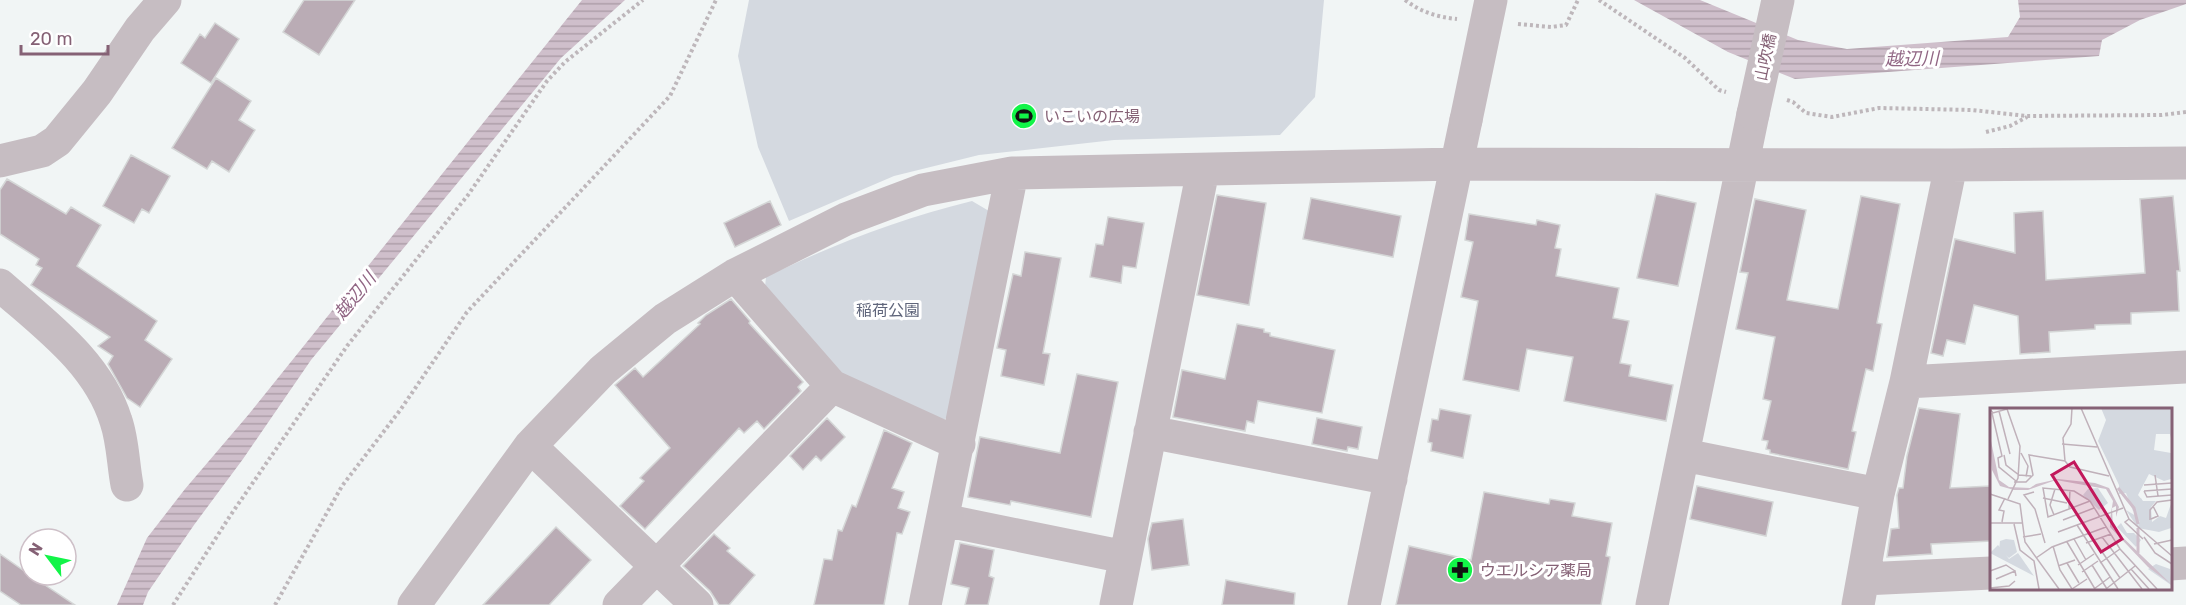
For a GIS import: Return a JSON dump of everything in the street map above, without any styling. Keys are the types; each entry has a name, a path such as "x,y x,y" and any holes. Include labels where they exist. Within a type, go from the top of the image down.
{"street":[{"path":"0,162 42,151 57,141 98,92 140,29 165,0"},
{"path":"1364,605 1491,0"},
{"name":"山吹橋","path":"1652,605 1778,0"},
{"path":"414,605 530,446 603,370 665,319 735,275 846,219 923,190 1012,173 1458,164 2186,163"},
{"path":"1951,165 1906,382 1878,494 1861,592 1990,573"},
{"path":"1116,605 1203,170"},
{"path":"925,605 1012,173"},
{"path":"735,275 832,386 959,444"},
{"path":"0,285 64,341 96,379 116,421 127,485"},
{"path":"1906,382 2186,367"},
{"path":"619,605 832,386"},
{"path":"1150,432 1391,479"},
{"path":"530,446 696,605"},
{"path":"1684,455 1878,494"},
{"path":"943,520 1125,557"},
{"path":"2171,564 2186,563"}],"path":[{"path":"173,605 230,516 347,346 468,195 547,81 565,62 643,0"},
{"path":"275,605 342,486 401,409 467,312 670,96 716,0"},
{"path":"1599,0 1685,58 1719,90 1728,92"},
{"path":"1781,99 1793,102 1806,113 1832,117 1879,108 1972,110 2027,116 2162,115 2186,112"}],"green space":[{"name":"いこいの広場","path":"749,0 1324,0 1315,97 1280,135 1114,140 979,155 894,176 789,221 758,147 738,56"},
{"name":"稲荷公園","path":"972,201 989,211 947,417 940,424 853,382 829,364 765,287 766,277 867,233"}],"water":[{"name":"越辺川","path":"582,0 625,0 561,58 311,360 148,592 143,605 117,605 147,538"},
{"name":"越辺川","path":"1634,0 1700,0 1798,40 1847,49 2008,37 2020,17 2018,0 2186,0 2186,4 2140,20 2102,40 2099,56 1795,79 1728,52"}],"building":[{"path":"304,0 355,0 319,55 283,32"},
{"path":"215,23 239,39 211,83 181,63 200,34 205,38"},
{"path":"216,78 251,101 239,120 255,130 229,172 212,161 207,169 172,148"},
{"path":"131,155 170,176 149,213 142,209 134,223 103,206"},
{"path":"7,179 66,214 71,207 101,225 77,266 157,321 145,340 172,359 140,407 127,398 108,364 113,356 98,346 110,337 31,285 42,268 36,265 39,259 0,234 0,190"},
{"path":"1656,194 1696,203 1678,286 1637,278"},
{"path":"1217,195 1266,203 1249,305 1197,295"},
{"path":"1861,196 1900,204 1877,323 1882,324 1873,371 1866,369 1852,431 1856,432 1848,469 1770,453 1770,450 1766,449 1768,441 1762,440 1771,401 1763,399 1775,337 1736,329 1748,273 1740,272 1755,199 1806,210 1787,300 1838,309"},
{"path":"2173,196 2180,271 2177,271 2179,311 2131,313 2131,324 2095,325 2095,329 2049,332 2050,352 2020,354 2018,316 1974,305 1965,344 1947,340 1943,356 1931,353 1955,239 2015,253 2014,213 2043,211 2046,280 2145,273 2140,199"},
{"path":"1311,198 1401,216 1393,257 1303,239"},
{"path":"770,201 781,225 735,247 724,223"},
{"path":"1469,214 1536,225 1537,220 1560,225 1555,248 1561,249 1556,276 1619,288 1613,318 1629,321 1620,363 1631,365 1629,376 1673,385 1666,421 1564,401 1573,357 1527,349 1519,391 1463,380 1478,301 1461,297 1473,242 1465,240"},
{"path":"1108,217 1144,223 1136,268 1123,266 1121,283 1090,277 1096,244 1103,245"},
{"path":"1025,252 1061,258 1043,353 1050,354 1044,385 1001,376 1006,350 997,348 1013,274 1021,276"},
{"path":"731,299 750,321 749,323 803,382 798,387 801,391 764,429 757,421 744,433 739,428 645,529 620,506 644,481 640,478 670,448 615,385 635,368 643,377 700,324 698,323 706,315"},
{"path":"1237,324 1264,329 1264,332 1270,333 1270,336 1335,350 1322,413 1258,401 1254,423 1247,421 1245,431 1173,417 1182,370 1225,379"},
{"path":"1077,374 1118,382 1091,517 1011,501 1010,505 968,497 980,437 1060,453"},
{"path":"1919,408 1960,414 1950,488 1990,486 1990,541 1931,544 1932,554 1887,557 1891,529 1899,528 1897,495 1899,488 1903,488 1907,456"},
{"path":"1440,409 1471,415 1463,458 1431,451 1432,443 1428,442 1432,419 1438,420"},
{"path":"827,418 845,437 821,461 816,456 803,470 790,456"},
{"path":"1317,418 1362,427 1358,449 1348,447 1347,451 1312,444"},
{"path":"884,430 912,443 892,488 904,492 898,508 910,512 902,534 897,533 884,605 814,605 824,559 832,560 838,530 842,531 852,505 856,507"},
{"path":"1697,486 1773,502 1766,536 1690,519"},
{"path":"1484,492 1549,504 1550,499 1575,503 1572,516 1612,523 1606,556 1610,557 1601,605 1396,605 1409,546 1471,560"},
{"path":"1183,519 1189,565 1152,570 1148,539 1152,523"},
{"path":"556,527 591,560 549,605 483,605"},
{"path":"714,534 730,548 727,551 755,575 729,605 719,605 710,591 683,566"},
{"path":"960,543 994,550 989,576 994,578 988,605 965,605 969,588 951,584"},
{"path":"0,554 18,567 18,587 48,587 75,605 21,605 0,591"},
{"path":"1226,580 1295,593 1294,605 1222,605"}],"place":[{"name":"いこいの広場","path":"1024,116"},
{"name":"ウエルシア薬局","path":"1460,570"}]}
